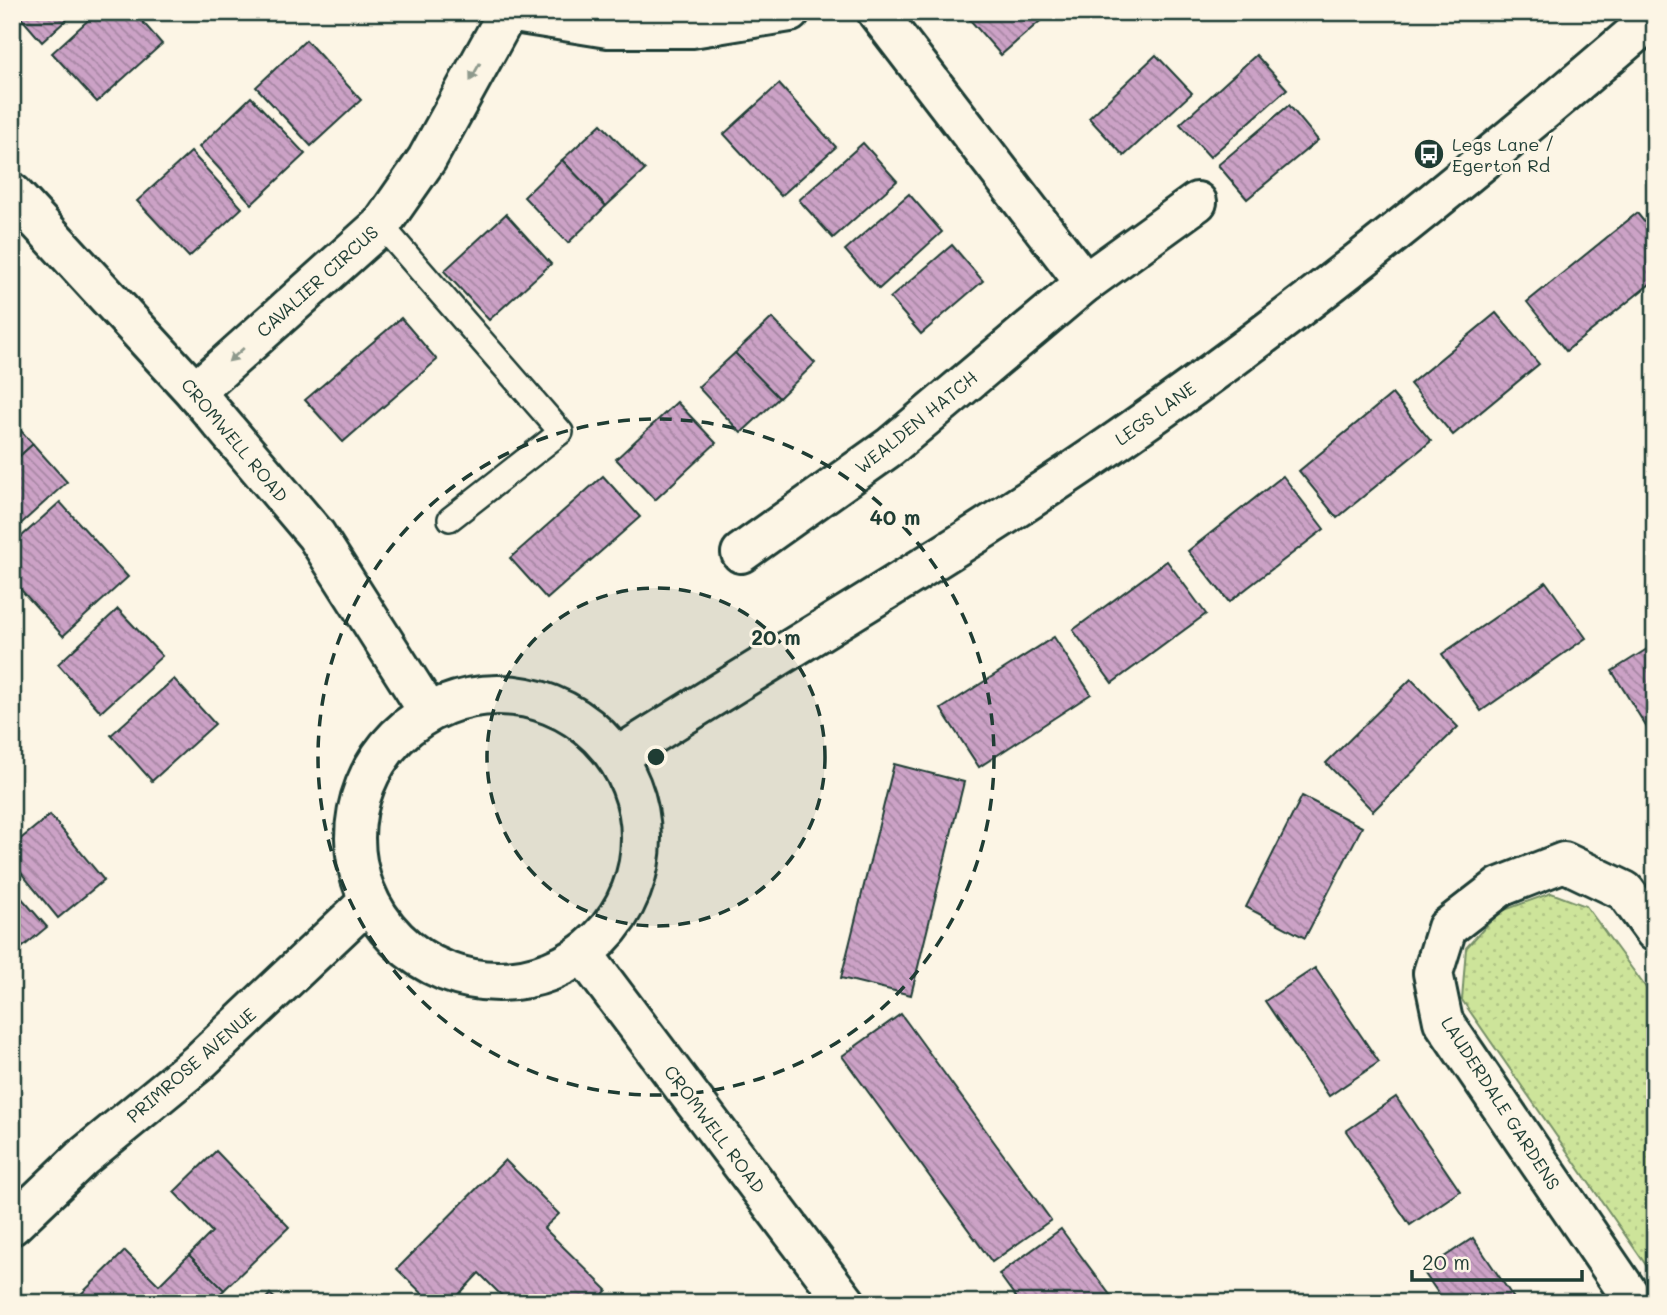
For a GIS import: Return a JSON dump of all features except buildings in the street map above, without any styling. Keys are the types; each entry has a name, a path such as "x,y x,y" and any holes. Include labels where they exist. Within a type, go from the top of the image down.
{"street":[{"path":"508,12 608,27 692,28 790,12"},
{"name":"CAVALIER CIRCUS","path":"195,391 381,225 427,159 508,12"},
{"path":"877,12 1085,283"},
{"name":"LEGS LANE","path":"617,757 907,578 1121,438 1399,232 1655,16"},
{"name":"CROMWELL ROAD","path":"12,193 195,391 316,535 428,711"},
{"name":"WEALDEN HATCH","path":"741,553 890,447 1085,283 1197,202"},
{"path":"510,694 552,704 589,725 617,757 639,807 641,862 621,914 584,955 538,977 488,983 439,971 397,943 368,902 354,849 360,795 386,746 428,711 468,697 510,694"},
{"name":"LAUDERDALE GARDENS","path":"1635,1303 1443,1021 1433,973 1447,928 1500,887 1564,862 1625,891 1655,932"},
{"name":"PRIMROSE AVENUE","path":"12,1225 82,1158 198,1063 368,902"},
{"name":"CROMWELL ROAD","path":"584,955 846,1303"}],"lane":[{"path":"381,225 561,432 450,519"}],"green space":[{"path":"1551,893 1586,906 1655,1000 1655,1278 1462,1000 1466,948 1499,912"}],"place":[{"name":"Legs Lane / Egerton Rd","path":"1429,154"}]}
